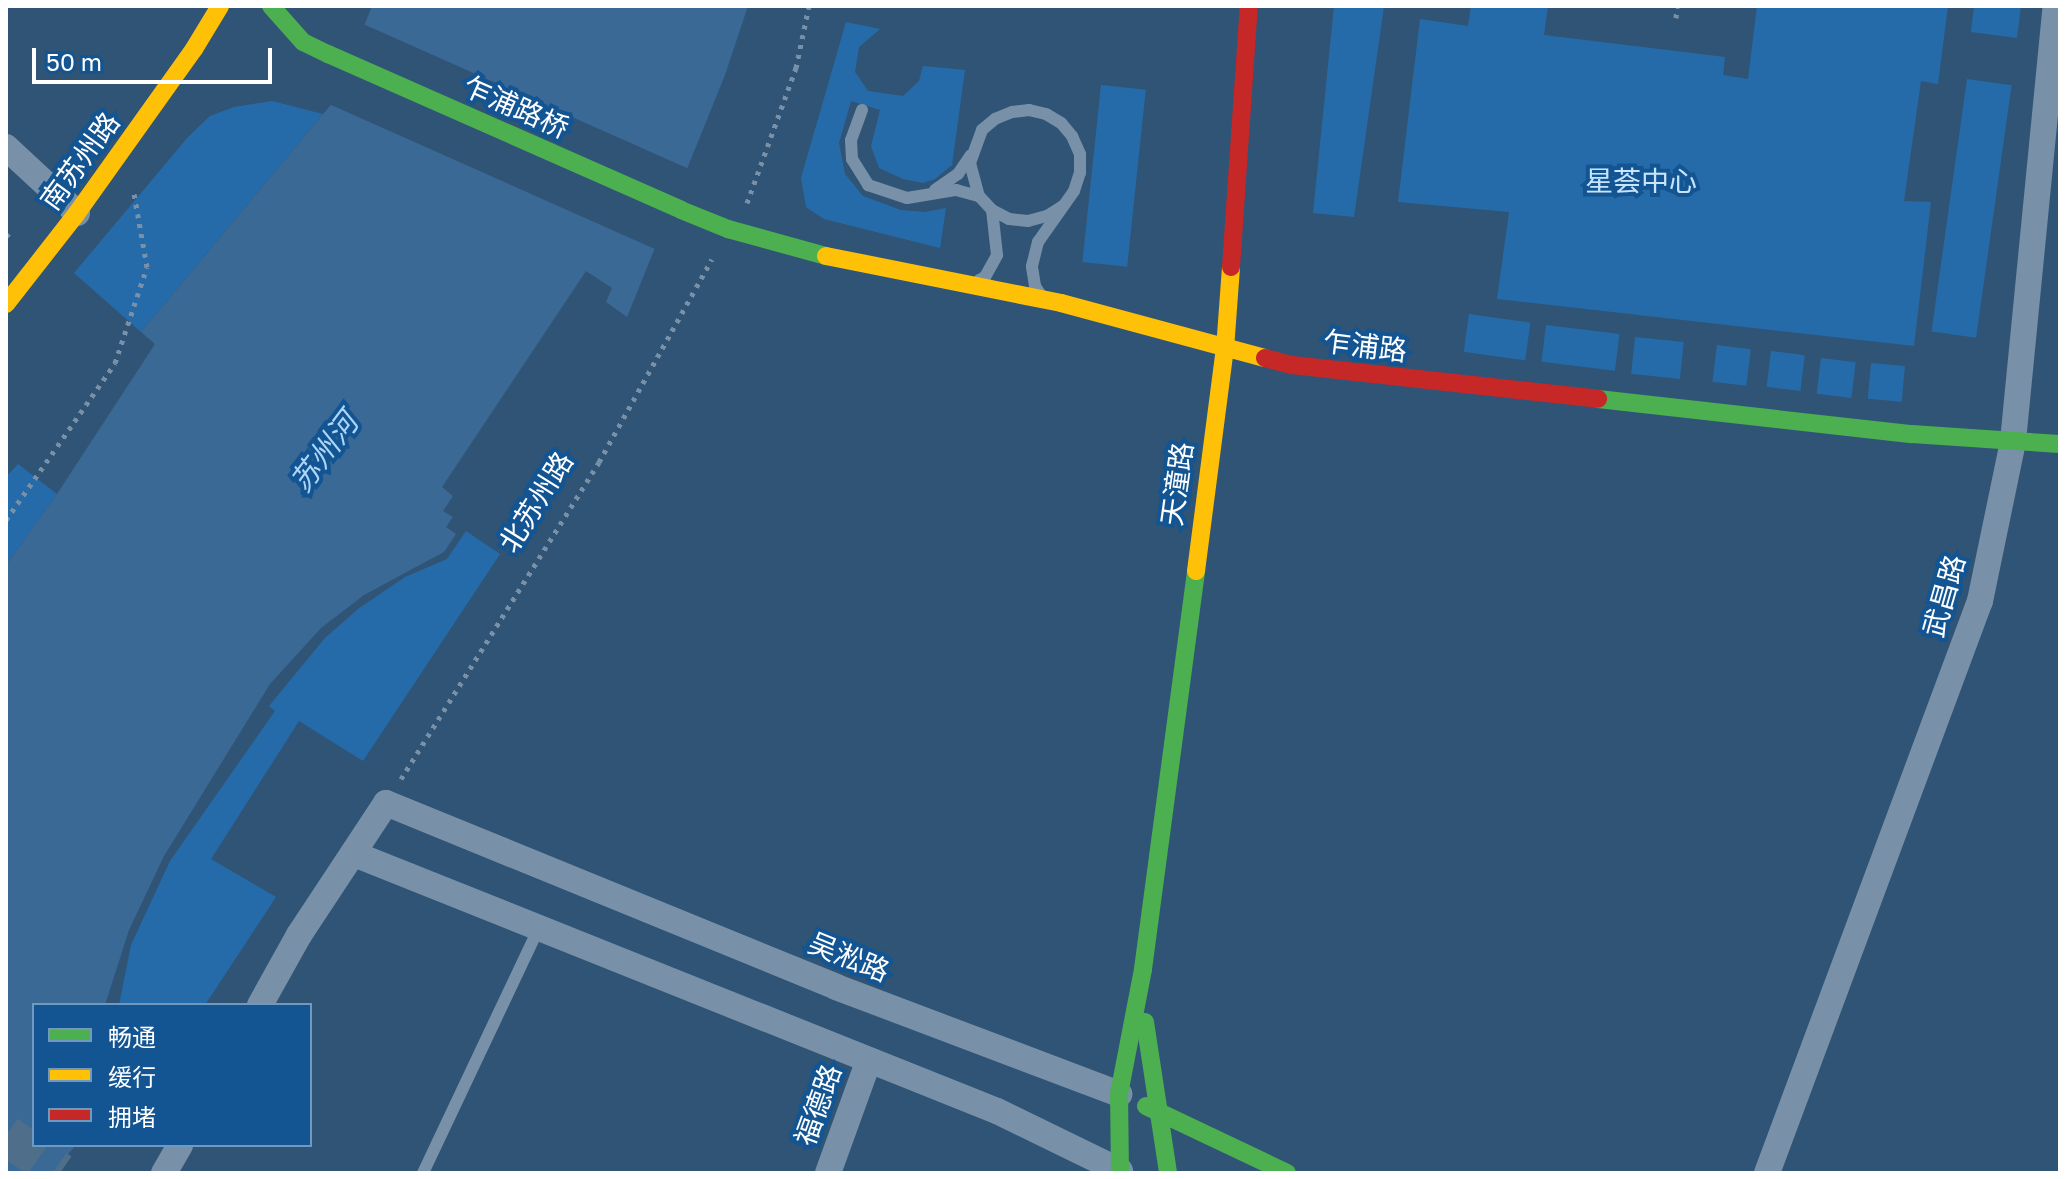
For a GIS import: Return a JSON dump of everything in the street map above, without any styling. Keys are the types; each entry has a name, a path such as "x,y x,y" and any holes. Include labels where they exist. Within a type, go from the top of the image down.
{"street":[{"name":"南苏州路","path":"6,304 77,213 194,49 220,6"},
{"name":"乍浦路桥","path":"271,6 303,42 681,210"},
{"name":"天潼路","path":"1122,1172 1119,1094 1143,969 1225,349 1249,6"},
{"name":"武昌路","path":"1767,1173 1980,601 2013,441 2056,6"},
{"path":"6,147 77,213"},
{"name":"乍浦路","path":"681,210 728,229 810,253 1044,300 1292,365 1912,434 2060,444"},
{"path":"261,1003 299,935 386,803"},
{"name":"吴淞路","path":"386,803 864,998 1119,1094 1287,1173"},
{"path":"354,854 997,1111 1122,1172"},
{"name":"天潼路","path":"1143,969 1149,1065 1160,1112 1168,1173"},
{"name":"福德路","path":"828,1173 869,1060"},
{"path":"164,1173 179,1147"}],"lane":[{"path":"862,110 851,140 852,159 868,185 907,198 956,190 979,196"},
{"path":"925,196 958,174 982,130 995,119 1029,110 1046,114 1067,129 1080,154 1080,173 1074,191 1045,227 1032,266 1035,286 1044,300"},
{"path":"972,153 972,181 979,196 992,210 1009,219 1028,221 1047,216 1063,206"},
{"path":"966,286 985,277 997,255 992,210"},
{"path":"423,1173 539,928"}],"path":[{"name":"北苏州路","path":"386,803 599,462 757,180 796,68 809,6"},
{"path":"1676,18 1677,6"},
{"path":"6,520 115,363 147,267 131,182"}],"green space":[{"path":"1334,6 1384,6 1354,217 1313,213"},
{"name":"星荟中心","path":"1471,6 1548,6 1544,35 1725,57 1723,75 1748,79 1757,6 1948,6 1938,84 1921,81 1904,201 1931,202 1914,346 1497,299 1509,212 1398,202 1420,19 1468,26"},
{"path":"1974,6 2021,6 2017,38 1971,32"},
{"path":"846,22 880,29 859,47 855,72 868,91 903,96 919,81 923,66 965,70 952,165 935,179 923,183 903,179 879,168 871,146 880,110 851,101 839,143 845,174 863,196 901,210 925,212 946,208 940,248 824,219 806,207 801,178"},
{"path":"1967,79 2012,85 1976,338 1932,332"},
{"path":"1101,85 1146,90 1127,267 1082,262"},
{"path":"272,101 323,114 141,332 74,273 188,137 210,116 234,107"},
{"path":"1469,314 1530,323 1525,360 1464,352"},
{"path":"1546,325 1619,334 1615,371 1541,362"},
{"path":"1635,337 1684,342 1680,379 1631,374"},
{"path":"1717,345 1751,349 1746,386 1712,382"},
{"path":"1771,351 1805,355 1800,391 1767,387"},
{"path":"1821,358 1856,362 1851,398 1817,394"},
{"path":"1871,363 1905,366 1902,402 1868,399"},
{"path":"18,464 57,494 6,565 6,477"},
{"path":"466,531 500,554 363,761 299,721 211,859 276,897 206,1003 119,1003 131,945 170,861 275,711 269,706 325,638 358,609 405,577 447,559"}],"water":[{"name":"苏州河","path":"372,6 748,6 725,75 627,317 606,302 612,288 586,271 442,487 453,496 443,511 453,517 446,527 456,534 444,552 364,595 321,628 270,684 164,856 129,930 106,1003 32,1003 32,1147 74,1147 52,1173 6,1173 6,565 57,494 155,344 141,332 334,101"}],"pier":[{"path":"361,23 691,170 655,249 326,102"}],"tunnel":[{"path":"6,1135 60,1173"}],"traffic: fast":[{"path":"271,6 303,42 328,54 681,210 728,229 826,256"},
{"path":"1598,399 1912,434 2060,444"},
{"path":"1120,1173 1119,1094 1143,969 1196,571"},
{"path":"1145,1022 1168,1173"},
{"path":"1146,1106 1287,1173"}],"traffic: slow":[{"path":"6,304 77,213 194,49 220,6"},
{"path":"826,256 1061,303 1265,358"},
{"path":"1196,571 1225,349 1231,267"}],"traffic: jam":[{"path":"1231,267 1249,6"},
{"path":"1265,358 1292,365 1598,399"}]}
